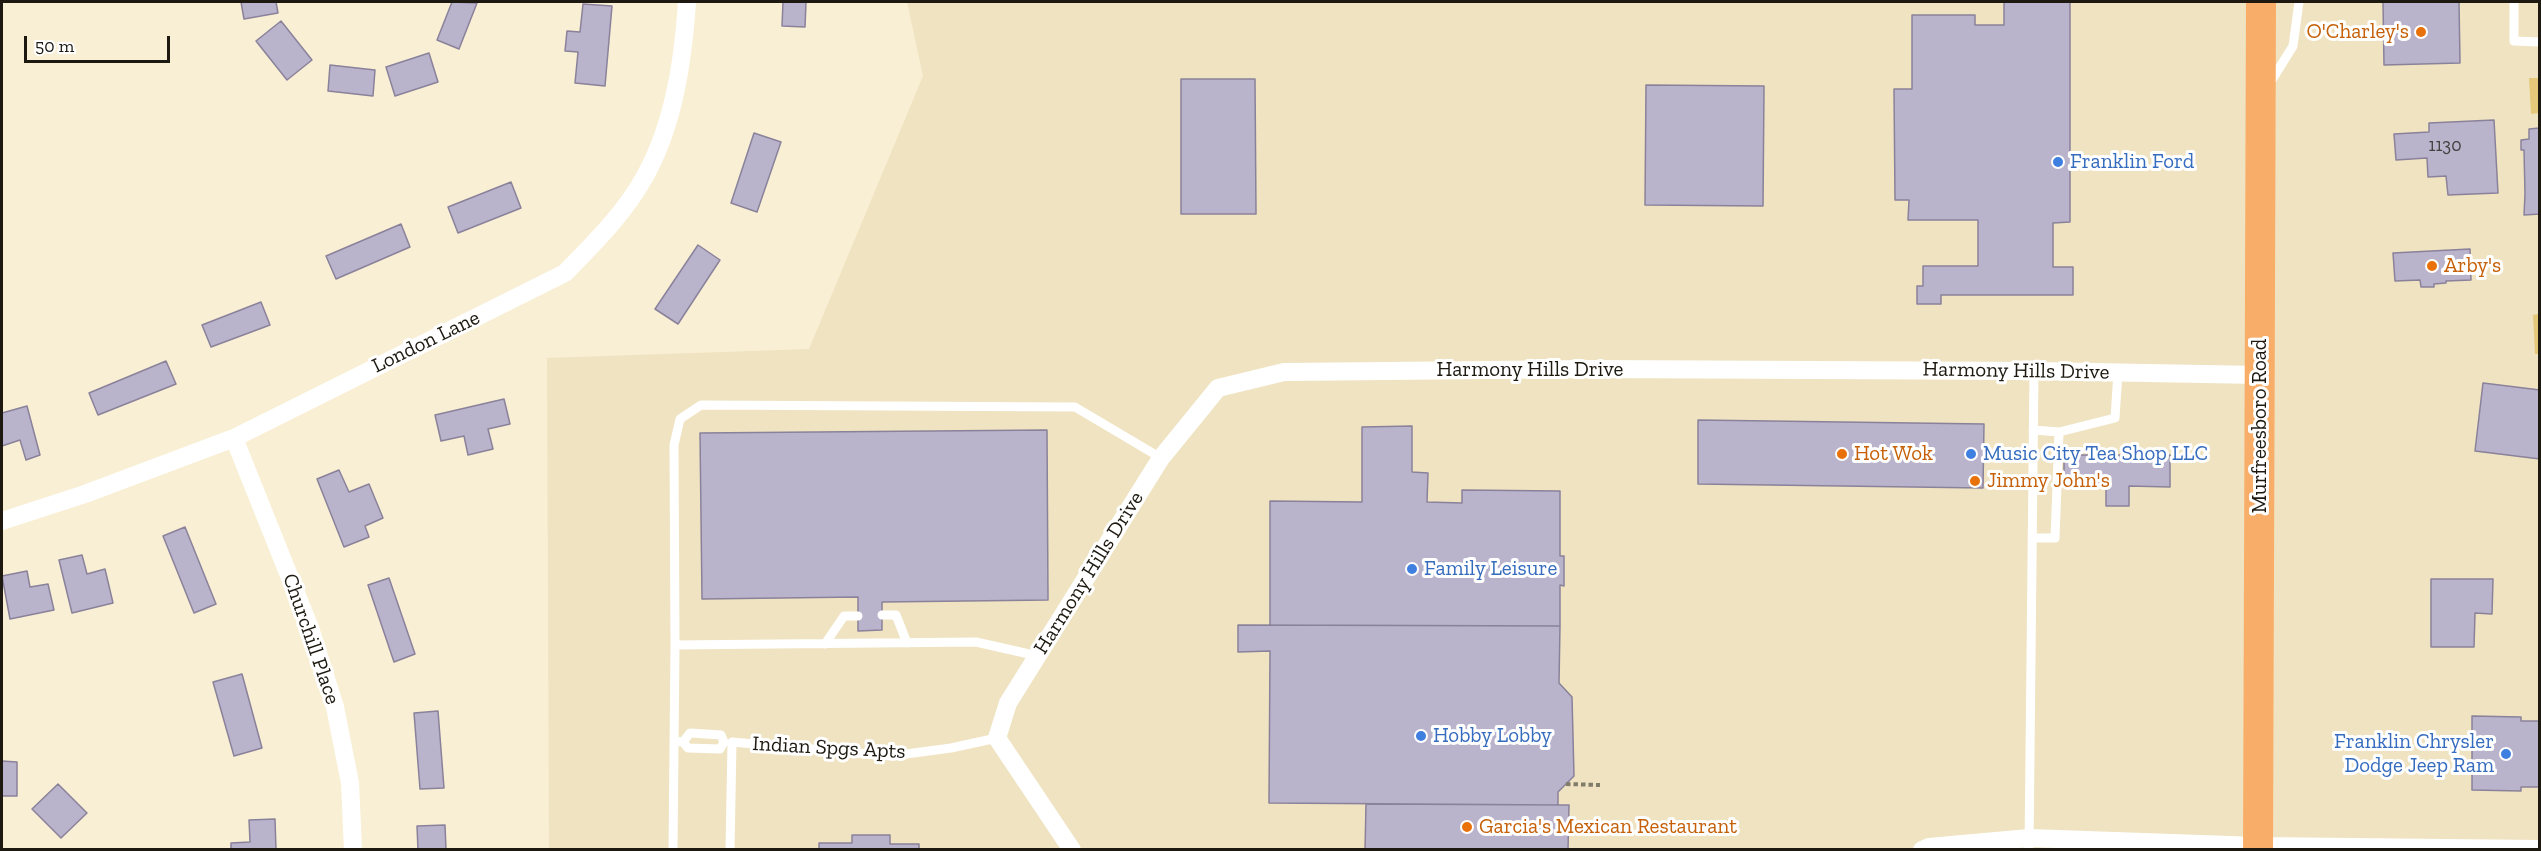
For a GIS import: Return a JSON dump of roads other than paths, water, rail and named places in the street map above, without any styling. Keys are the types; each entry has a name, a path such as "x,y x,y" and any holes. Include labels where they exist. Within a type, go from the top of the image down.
{"highway":[{"name":"Murfreesboro Road","path":"2258,848 2261,2"}],"street":[{"name":"London Lane","path":"2,521 85,494 234,438 565,273 607,229 644,178 664,128 680,77 687,2"},
{"name":"Harmony Hills Drive","path":"997,738 1008,704 1161,458 1218,388 1284,372 1591,369 2034,371 2260,375"},
{"name":"Churchill Place","path":"234,438 310,628 335,707 350,783 353,849"},
{"path":"997,738 1072,849"},
{"path":"1922,849 2029,844 2540,849"}],"lane":[{"path":"2261,98 2293,46 2299,2"},
{"path":"2514,2 2514,41 2540,42"},
{"path":"2029,844 2034,371"},
{"path":"2034,430 2059,432 2115,418 2118,372"},
{"path":"673,849 679,741 675,645 674,445 680,419 702,405 1075,407 1161,458"},
{"path":"2032,538 2055,538 2059,432"},
{"path":"882,615 896,615 907,643"},
{"path":"825,644 844,616 858,616"},
{"path":"675,645 976,642 1038,656"},
{"path":"690,733 722,735 728,742 720,749 688,748 679,741 690,733"},
{"name":"Indian Spgs Apts","path":"730,849 728,742 891,756 951,748 997,738"}],"place":[{"name":"O'Charley's","path":"2421,32"},
{"name":"Franklin Ford","path":"2058,162"},
{"name":"Arby's","path":"2432,266"},
{"name":"Hot Wok","path":"1842,454"},
{"name":"Music City Tea Shop LLC","path":"1971,454"},
{"name":"Jimmy John's","path":"1975,481"},
{"name":"Family Leisure","path":"1412,569"},
{"name":"Hobby Lobby","path":"1421,736"},
{"name":"Franklin Chrysler Dodge Jeep Ram","path":"2506,754"},
{"name":"Garcia's Mexican Restaurant","path":"1467,827"}]}
